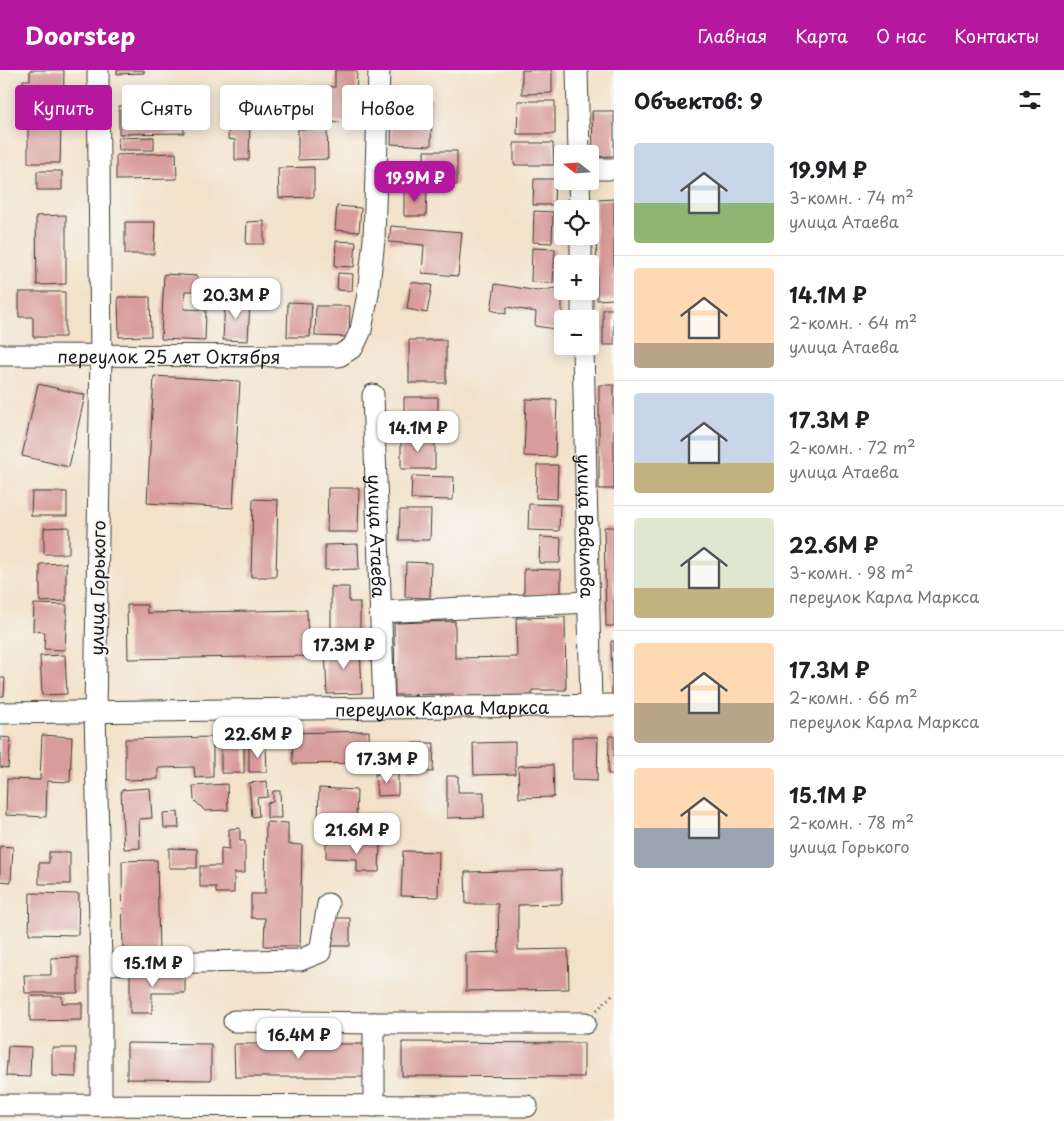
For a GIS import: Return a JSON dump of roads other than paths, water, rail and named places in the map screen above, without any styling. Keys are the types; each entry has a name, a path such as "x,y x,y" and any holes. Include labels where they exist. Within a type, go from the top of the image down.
{"street":[{"name":"улица Горького","path":"98,70 101,355 95,712 101,1105"},
{"name":"переулок 25 лет Октября","path":"0,355 339,356 353,347 361,330 368,294 374,240 379,70"},
{"path":"577,70 579,145"},
{"path":"599,169 614,169"},
{"name":"улица Вавилова","path":"583,355 591,706"},
{"name":"улица Атаева","path":"373,395 384,708"},
{"path":"380,612 589,602"},
{"name":"переулок Карла Маркса","path":"0,713 614,705"},
{"path":"100,964 300,960 320,952 328,904"},
{"path":"234,1021 585,1023"},
{"path":"374,1023 374,1106"},
{"path":"0,1105 101,1105 126,1113 374,1106 527,1106"}]}
